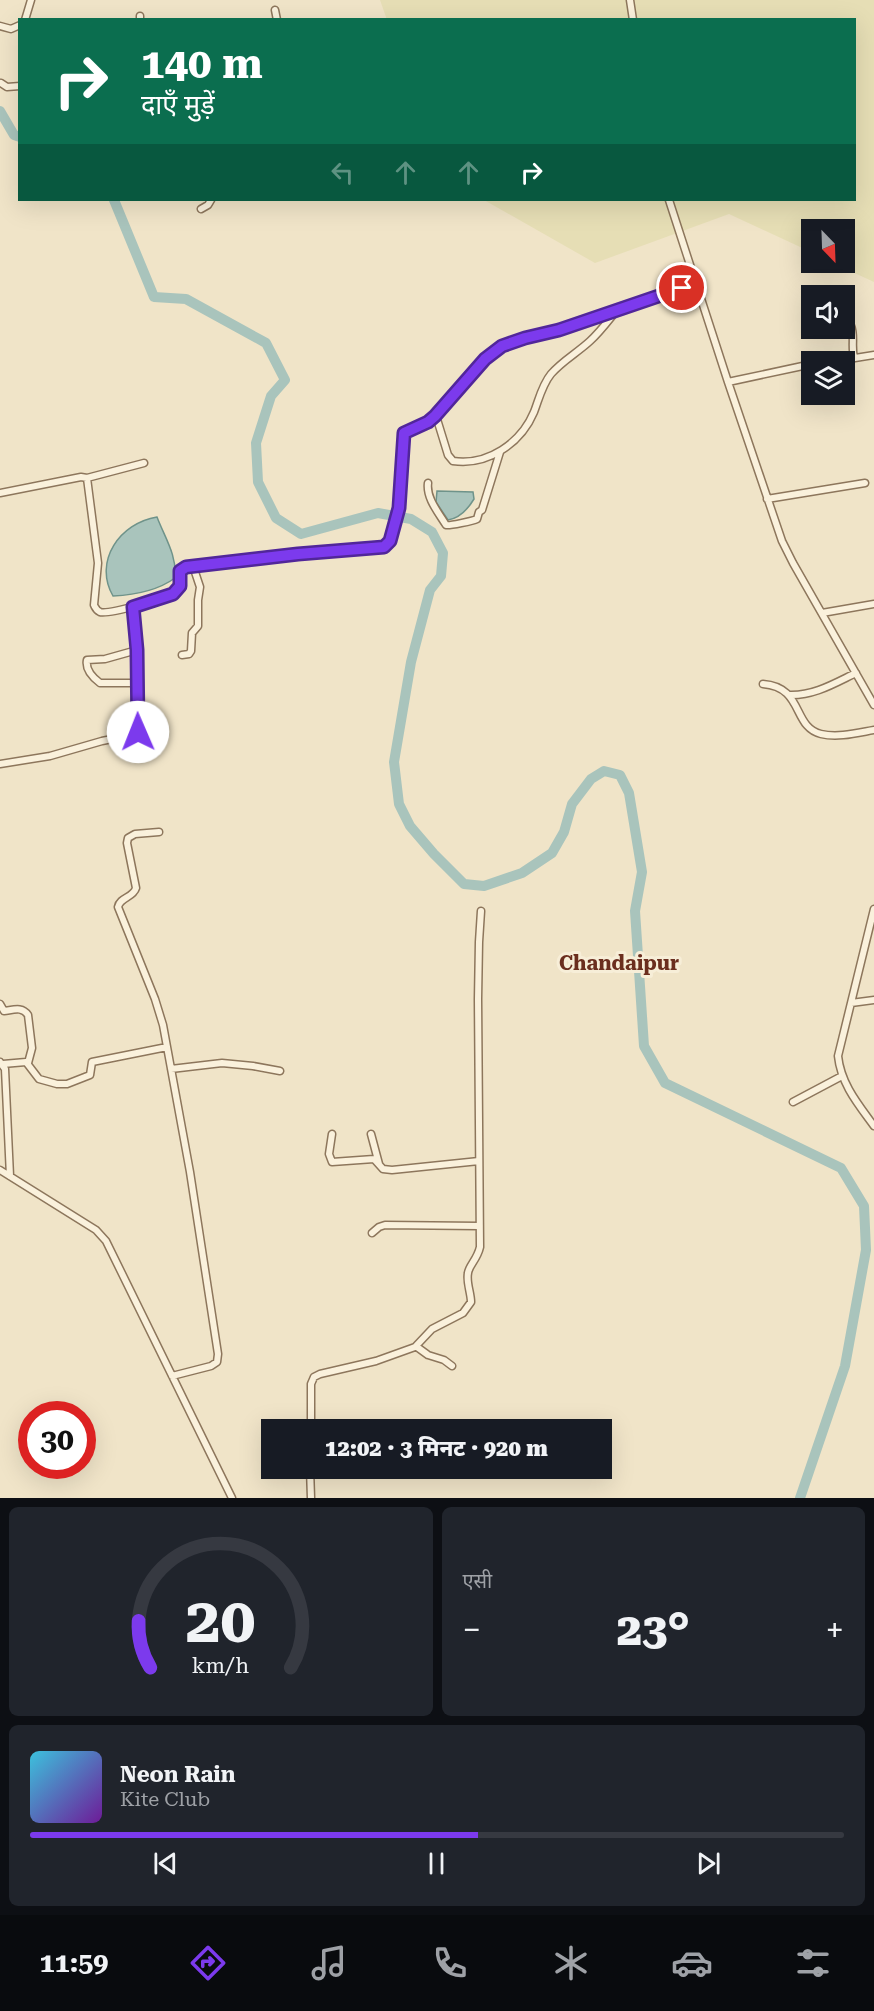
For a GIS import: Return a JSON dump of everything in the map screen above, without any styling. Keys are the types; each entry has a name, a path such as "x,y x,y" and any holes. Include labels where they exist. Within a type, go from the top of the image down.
{"street":[{"path":"26,18 31,0"},
{"path":"630,0 633,18"},
{"path":"275,10 277,18"},
{"path":"0,26 11,29 18,26"},
{"path":"1,83 7,87 18,86"},
{"path":"201,208 210,201"},
{"path":"669,201 767,499 789,556 874,705"},
{"path":"87,478 98,563 94,598 96,609 99,612 108,613 133,607 173,594 180,586 180,571 183,568 298,554 384,547 390,541 399,508 404,433 428,422 435,416 485,359 502,346 517,340 559,330 695,282"},
{"path":"435,416 448,455 453,461 484,458 501,451 529,421 550,374 592,340 618,310"},
{"path":"855,358 874,355"},
{"path":"728,382 801,366"},
{"path":"428,483 427,489 434,507 441,514 446,525 452,526 460,521 472,522 477,519 482,510 501,451"},
{"path":"0,493 81,477 87,478 144,463"},
{"path":"767,499 865,483"},
{"path":"182,655 189,654 191,651 192,633 198,626 200,587 193,566"},
{"path":"822,613 874,604"},
{"path":"0,764 50,756 136,734 139,727 136,683 137,650 133,607"},
{"path":"136,683 100,683 89,673 86,663 87,660 105,659 137,650"},
{"path":"789,695 815,692 856,673"},
{"path":"763,684 777,687 789,695 801,717 814,731 832,735 874,730"},
{"path":"159,832 135,834 128,838 136,888 134,893 119,903 118,907 155,999 167,1047 190,1172 218,1354 217,1362 211,1366 172,1376"},
{"path":"874,909 838,1056 842,1077 852,1096 874,1126"},
{"path":"311,1419 311,1384 314,1377 376,1361 417,1347 432,1329 463,1313 469,1306 471,1297 467,1276 468,1270 478,1255 479,1226 478,999 481,911"},
{"path":"850,1003 874,1000"},
{"path":"0,1004 4,1011 19,1009 28,1015 32,1048 28,1064"},
{"path":"10,1176 5,1069 2,1063 24,1062 39,1078 64,1085 90,1075 92,1062 167,1047"},
{"path":"171,1069 222,1063 280,1071"},
{"path":"793,1102 842,1077"},
{"path":"332,1134 329,1154 332,1162 374,1160 383,1169 392,1170 479,1161"},
{"path":"371,1134 379,1164"},
{"path":"0,1170 102,1236 232,1498"},
{"path":"372,1233 385,1225 479,1226"},
{"path":"417,1347 452,1366"},
{"path":"310,1479 311,1498"}],"shaded area":[{"path":"380,0 874,0 874,282 855,273 855,219 801,219 801,247 729,214 595,263 486,201 856,201 856,18 386,18"}],"water":[{"path":"437,491 473,492 474,499 463,512 448,520 436,502"},
{"path":"157,517 170,547 175,578 145,592 113,596 106,570 108,557 114,546 132,527"}],"waterway":[{"path":"0,111 14,135 18,136"},
{"path":"114,201 154,297 186,299 266,343 285,380 271,396 256,443 258,482 276,518 301,534 378,513 411,519 432,532 443,553 441,576 430,590 411,662 394,762 399,804 410,826 464,884 484,886 522,873 552,853 564,832 572,804 591,779 604,771 620,775 629,793 642,872 635,911 644,1046 665,1083 841,1168 864,1206 866,1250 845,1366 800,1498"}],"district":[{"name":"Chandaipur","path":"619,963"}],"route":[{"path":"138,732 137,650 133,607 168,597 177,591 180,586 180,571 186,567 384,547 390,541 399,508 404,433 428,422 435,416 494,351 510,342 559,330 682,288"}]}
